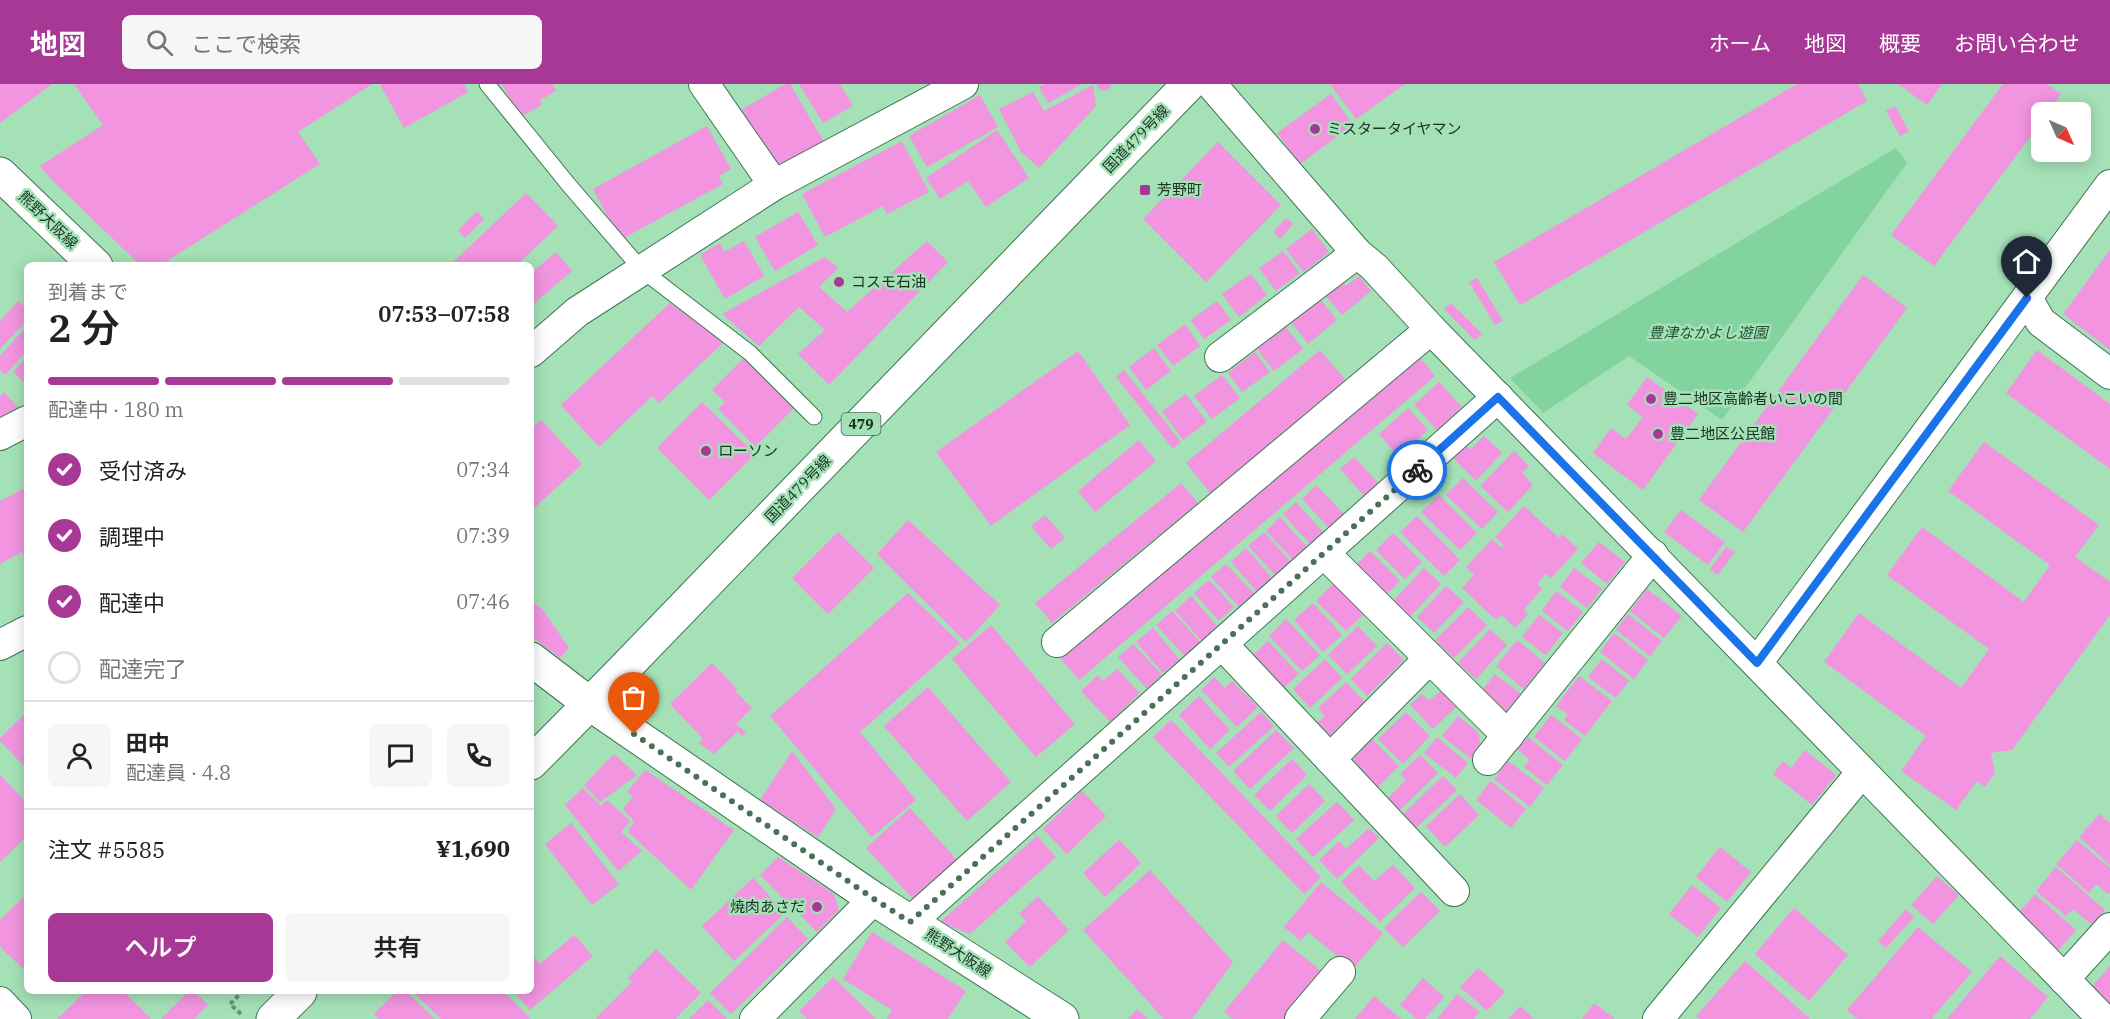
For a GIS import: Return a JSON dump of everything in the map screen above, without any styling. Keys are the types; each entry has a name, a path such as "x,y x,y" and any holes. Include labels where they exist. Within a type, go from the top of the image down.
{"main road":[{"name":"国道479号線","path":"534,760 1189,84"},
{"name":"熊野大阪線","path":"0,174 92,262"},
{"name":"熊野大阪線","path":"534,660 590,704 874,899 1062,1019"},
{"path":"273,1019 298,994"}],"street":[{"path":"704,84 774,185"},
{"path":"534,349 577,312 774,185 963,84"},
{"path":"1211,84 1357,253 1374,267 1431,329 2103,1019"},
{"path":"1757,663 2110,185"},
{"path":"1220,357 1357,253"},
{"path":"2027,298 2041,322 2110,374"},
{"path":"1057,642 1431,329"},
{"path":"910,922 1498,397"},
{"path":"0,435 24,423"},
{"path":"1324,553 1508,735"},
{"path":"1488,760 1653,555"},
{"path":"0,645 24,633"},
{"path":"1222,644 1454,891"},
{"path":"1330,759 1430,658"},
{"path":"1658,1019 1862,772"},
{"path":"755,1019 874,899"},
{"path":"2064,979 2110,928"},
{"path":"1300,1019 1340,972"},
{"path":"0,1002 16,1019"}],"lane":[{"path":"487,84 642,270 750,353 814,417"}],"path":[{"path":"230,1004 240,994"}],"green space":[{"name":"豊津なかよし遊園","path":"1896,148 1907,163 1722,420 1629,356 1543,413 1510,378"}],"building":[{"path":"0,84 52,84 0,123"},
{"path":"74,84 372,84 298,132 320,164 165,262 137,262 40,166 103,125"},
{"path":"380,84 464,84 468,92 404,128"},
{"path":"502,84 552,84 556,91 540,100 542,105 520,117"},
{"path":"786,84 790,84 825,144 782,168 769,159 741,110"},
{"path":"799,84 840,84 853,106 823,123"},
{"path":"1045,84 1082,84 1048,103 1039,87"},
{"path":"1096,84 1112,84 1108,90 1103,91"},
{"path":"1330,84 1405,84 1356,119"},
{"path":"1797,84 1858,84 1867,101 1520,305 1494,262"},
{"path":"1898,84 1942,84 1927,105"},
{"path":"2003,84 2047,84 2061,94 2055,102 2031,102 2031,136 1934,266 1891,235"},
{"path":"1093,85 1096,106 1039,168 1021,152 999,109 1033,92 1044,111"},
{"name":"ミスタータイヤマン","path":"1331,94 1353,125 1300,164 1277,133"},
{"path":"980,95 998,127 927,167 909,136"},
{"path":"1895,106 1909,131 1900,136 1886,111"},
{"path":"707,126 731,169 719,176 723,184 620,240 593,189"},
{"path":"997,130 1029,178 986,207 968,181 940,199 926,178"},
{"path":"902,141 929,192 887,214 883,206 825,237 802,194"},
{"path":"1218,142 1281,205 1206,282 1143,219"},
{"path":"526,193 558,226 520,262 453,262"},
{"path":"477,211 484,219 465,238 458,230"},
{"path":"798,212 818,245 775,271 755,237"},
{"path":"1286,218 1293,224 1280,239 1273,232"},
{"path":"1312,229 1329,252 1304,272 1286,249"},
{"path":"744,241 764,276 725,299 700,255 720,243 724,252"},
{"path":"927,241 948,262 829,385 798,354 825,330 799,307 759,346 722,314 825,257 838,268 819,287 847,312"},
{"path":"2110,250 2110,350 2063,314"},
{"path":"1283,251 1300,273 1276,291 1259,268"},
{"path":"556,252 572,271 534,303 534,270"},
{"path":"1251,274 1267,295 1239,317 1222,294"},
{"path":"1863,275 1907,308 1743,532 1699,500"},
{"path":"1359,276 1371,291 1342,315 1325,295 1342,281 1346,286"},
{"path":"1477,278 1503,321 1495,325 1469,282"},
{"path":"1320,299 1337,320 1308,344 1291,322"},
{"path":"18,301 24,306 24,323 0,349 0,321"},
{"path":"1217,301 1231,320 1204,339 1191,320"},
{"path":"670,303 724,342 659,403 652,396 599,447 561,405"},
{"path":"1451,303 1482,334 1475,340 1444,309"},
{"path":"1185,324 1200,346 1173,366 1157,345"},
{"path":"1286,327 1303,349 1274,371 1257,349"},
{"path":"24,329 24,354 5,375 0,370 0,356"},
{"path":"1154,348 1171,371 1146,390 1129,367"},
{"path":"1320,350 1346,381 1211,494 1186,463"},
{"path":"2037,350 2110,404 2110,469 2006,393"},
{"path":"1078,351 1130,425 991,526 936,452"},
{"path":"1255,352 1270,372 1242,392 1228,373"},
{"path":"1416,353 1435,376 1079,680 1060,658"},
{"path":"744,358 794,408 755,447 718,409 725,402 712,390"},
{"path":"24,360 24,382 13,372"},
{"path":"1124,370 1181,442 1173,449 1116,377"},
{"path":"1222,375 1240,398 1212,419 1194,396"},
{"name":"豊二地区公民館","path":"1647,377 1698,414 1643,490 1593,453 1611,428 1626,439 1643,417 1627,405"},
{"path":"1439,382 1462,407 1437,430 1414,405"},
{"path":"4,392 21,410 0,423 0,396"},
{"path":"1186,394 1207,422 1183,440 1162,411"},
{"name":"ローソン","path":"702,402 755,454 709,500 657,448"},
{"path":"1408,408 1428,430 1399,457 1379,434"},
{"path":"541,420 582,464 534,508 534,426"},
{"path":"1484,436 1502,453 1476,481 1453,458 1466,445 1471,449"},
{"path":"1139,440 1156,461 1095,512 1078,491"},
{"path":"1984,442 2099,525 2075,557 2110,582 2110,615 2012,750 1991,753 1995,773 1985,787 1977,781 1956,810 1901,771 1926,736 1824,662 1859,613 1961,688 1989,649 1887,575 1922,527 2024,602 2050,565 1948,491"},
{"path":"1514,451 1529,466 1522,473 1533,485 1508,512 1480,486"},
{"path":"1354,457 1380,485 1366,498 1340,469"},
{"path":"1463,478 1498,512 1482,529 1446,495"},
{"path":"1181,483 1198,503 1052,623 1035,603"},
{"path":"1316,485 1345,515 1330,529 1302,499"},
{"path":"24,489 24,556 22,552 0,564 0,501"},
{"path":"1439,495 1477,533 1460,550 1421,512"},
{"path":"1296,502 1324,533 1311,545 1283,514"},
{"path":"1524,506 1559,538 1562,534 1578,549 1551,578 1546,574 1537,584 1542,589 1524,609 1528,614 1515,628 1502,615 1496,620 1462,588 1474,575 1466,567 1492,539 1502,548 1504,546 1495,537"},
{"path":"1681,510 1725,542 1708,565 1664,532"},
{"path":"1045,515 1065,538 1051,549 1031,526"},
{"path":"1417,516 1460,560 1444,576 1400,532"},
{"path":"1280,517 1307,547 1293,560 1266,531"},
{"path":"908,520 1000,605 966,642 877,554"},
{"path":"838,532 874,568 828,614 792,578"},
{"path":"1264,532 1290,561 1275,575 1248,546"},
{"path":"1393,533 1422,562 1405,579 1376,550"},
{"path":"1599,542 1625,562 1607,584 1581,563"},
{"path":"1726,547 1735,552 1718,575 1710,569"},
{"path":"1246,548 1272,578 1257,592 1231,562"},
{"path":"1370,551 1400,581 1383,598 1353,568"},
{"path":"1226,564 1255,594 1240,608 1211,577"},
{"path":"1424,568 1441,584 1408,619 1391,603"},
{"path":"1574,568 1602,589 1587,608 1560,587"},
{"path":"1209,580 1234,607 1219,621 1194,593"},
{"path":"1335,582 1365,613 1346,631 1316,601"},
{"path":"1446,586 1464,602 1434,633 1417,617"},
{"path":"1647,589 1682,616 1664,638 1630,611"},
{"path":"1556,591 1583,612 1568,631 1542,611"},
{"path":"908,593 960,643 860,732 916,800 872,837 770,716"},
{"path":"1191,596 1218,627 1202,641 1175,611"},
{"path":"534,602 543,610 569,648 560,658 534,638"},
{"path":"1313,603 1342,635 1323,652 1294,620"},
{"path":"1468,607 1487,625 1454,658 1435,640"},
{"path":"1172,611 1201,643 1186,657 1156,625"},
{"path":"1628,614 1662,641 1650,656 1616,630"},
{"path":"1539,615 1563,633 1546,655 1522,637"},
{"path":"1286,619 1320,655 1302,671 1269,636"},
{"path":"991,625 1075,724 1036,757 952,659"},
{"path":"1358,626 1377,646 1347,674 1328,655"},
{"path":"1153,628 1180,660 1163,673 1136,642"},
{"path":"1490,629 1507,645 1476,679 1458,663"},
{"path":"1614,633 1648,660 1634,679 1600,652"},
{"path":"1517,640 1545,663 1524,689 1496,666"},
{"path":"1268,641 1299,674 1280,691 1250,658"},
{"path":"1387,643 1404,660 1367,696 1351,679"},
{"path":"1133,644 1162,675 1147,689 1118,657"},
{"path":"1325,659 1342,678 1310,708 1293,689"},
{"path":"1602,659 1629,681 1616,698 1588,677"},
{"path":"712,663 752,708 736,724 746,733 742,736 738,731 714,754 699,743 703,739 670,704"},
{"path":"1117,669 1140,693 1110,722 1081,691 1098,675 1103,681"},
{"path":"1495,674 1521,694 1505,714 1479,694"},
{"path":"1579,676 1612,701 1585,736 1564,720 1568,714 1556,706"},
{"path":"1214,677 1225,688 1232,681 1258,707 1237,727 1201,690"},
{"path":"1346,682 1365,702 1326,739 1314,726 1325,716 1318,708"},
{"path":"928,687 1011,782 967,821 884,726"},
{"path":"1441,691 1456,707 1433,729 1410,705 1422,694 1429,701"},
{"path":"1199,696 1230,730 1210,749 1179,715"},
{"path":"1261,712 1274,726 1229,767 1216,753"},
{"path":"1406,712 1430,736 1403,764 1378,739"},
{"path":"24,715 24,766 0,741 0,738"},
{"path":"1551,715 1582,739 1565,761 1534,737"},
{"path":"1458,716 1478,732 1481,747 1471,759 1442,736"},
{"path":"1171,720 1321,877 1304,894 1153,737"},
{"path":"1276,730 1294,748 1250,789 1233,771"},
{"path":"1437,737 1468,763 1456,778 1424,753"},
{"path":"1528,737 1563,765 1547,785 1524,767 1530,760 1517,749"},
{"path":"1372,739 1399,766 1374,791 1347,764"},
{"path":"1805,750 1836,775 1812,805 1773,774 1783,761 1791,768"},
{"path":"792,751 836,809 818,837 760,800"},
{"path":"614,754 637,775 600,802 584,785"},
{"path":"1420,755 1438,773 1399,811 1387,799 1406,780 1400,774"},
{"path":"1292,759 1307,775 1270,811 1254,795"},
{"path":"1508,761 1544,788 1530,807 1494,779"},
{"path":"645,770 734,830 691,890 628,832 634,821 623,809 633,797 627,792"},
{"path":"0,775 24,800 24,839 0,862"},
{"path":"1443,776 1457,790 1414,830 1401,816"},
{"path":"1491,781 1526,809 1511,828 1476,800"},
{"path":"1309,784 1325,801 1292,833 1276,816"},
{"path":"583,788 601,806 607,800 630,821 621,832 642,851 618,871 565,805"},
{"path":"1082,791 1106,816 1067,854 1043,829"},
{"path":"1460,794 1479,815 1445,847 1426,826"},
{"path":"1337,802 1354,820 1313,857 1296,839"},
{"path":"910,808 958,861 914,900 866,848"},
{"path":"2099,814 2110,823 2110,865 2079,837"},
{"path":"571,823 619,884 592,905 545,844"},
{"path":"1369,828 1379,838 1337,879 1319,860 1339,841 1346,849"},
{"path":"1037,836 1056,857 970,934 940,922"},
{"path":"1119,840 1141,863 1105,897 1083,873"},
{"path":"2077,840 2110,868 2110,892 2108,894 2096,884 2089,893 2056,864"},
{"path":"1720,847 1751,872 1727,902 1696,877"},
{"path":"778,857 834,894 839,910 817,932 760,875"},
{"path":"1359,865 1374,881 1393,865 1415,888 1380,922 1341,882"},
{"path":"2056,867 2105,910 2092,925 2073,909 2066,916 2036,891"},
{"path":"1150,870 1233,962 1192,1019 1164,1019 1083,930"},
{"path":"1937,876 1959,895 1933,924 1911,905"},
{"path":"753,878 785,913 734,961 702,926"},
{"path":"1321,882 1383,933 1353,969 1308,932 1301,941 1284,927"},
{"path":"1692,885 1721,908 1698,937 1669,914"},
{"path":"1421,892 1440,911 1403,947 1384,928"},
{"path":"2035,894 2076,930 2055,954 2014,918"},
{"path":"1038,896 1069,930 1030,967 1005,942 1026,921 1019,914"},
{"path":"24,897 24,969 0,945 0,920"},
{"path":"1794,908 1848,955 1809,1001 1755,954"},
{"path":"1906,909 1914,917 1886,948 1878,941"},
{"path":"787,917 808,939 731,1014 710,993"},
{"path":"1918,927 1972,972 1931,1019 1857,1019 1847,1010"},
{"path":"872,932 966,991 948,1019 887,1019 892,1010 843,979"},
{"path":"574,935 593,956 530,1010 516,994 534,994 534,957 540,964"},
{"path":"1283,940 1322,972 1283,1019 1233,1019 1224,1012"},
{"path":"656,949 701,993 675,1019 595,1019 632,982 628,978"},
{"path":"2000,956 2048,997 2030,1019 1947,1019"},
{"path":"1745,961 1810,1019 1700,1019 1696,1016"},
{"path":"2110,966 2110,1008 2089,990"},
{"path":"1478,968 1505,992 1487,1011 1460,987"},
{"path":"833,977 876,1019 807,1019 799,1011"},
{"path":"1423,978 1444,997 1425,1019 1417,1019 1400,1005"},
{"path":"83,994 126,994 151,1019 57,1019"},
{"path":"186,994 197,994 208,1005 194,1019 161,1019"},
{"path":"394,994 409,994 435,1019 379,1019 374,1014"},
{"path":"415,994 506,994 531,1019 441,1019"},
{"path":"1457,994 1480,1012 1474,1019 1437,1019"},
{"path":"1374,996 1401,1019 1355,1019"},
{"path":"708,1000 727,1019 689,1019"},
{"path":"1594,1003 1615,1019 1582,1019"},
{"path":"1520,1006 1534,1019 1508,1019"},
{"path":"1137,1009 1148,1019 1128,1019"}],"way so far":[{"path":"634,734 910,922 1417,470"}],"place":[{"name":"ミスタータイヤマン","path":"1315,129"},
{"name":"芳野町","path":"1145,190"},
{"name":"コスモ石油","path":"839,282"},
{"name":"豊二地区高齢者いこいの間","path":"1651,399"},
{"name":"豊二地区公民館","path":"1658,434"},
{"name":"ローソン","path":"706,451"},
{"name":"焼肉あさだ","path":"817,907"}],"route":[{"path":"1417,470 1498,397 1757,663 2027,298"}]}
